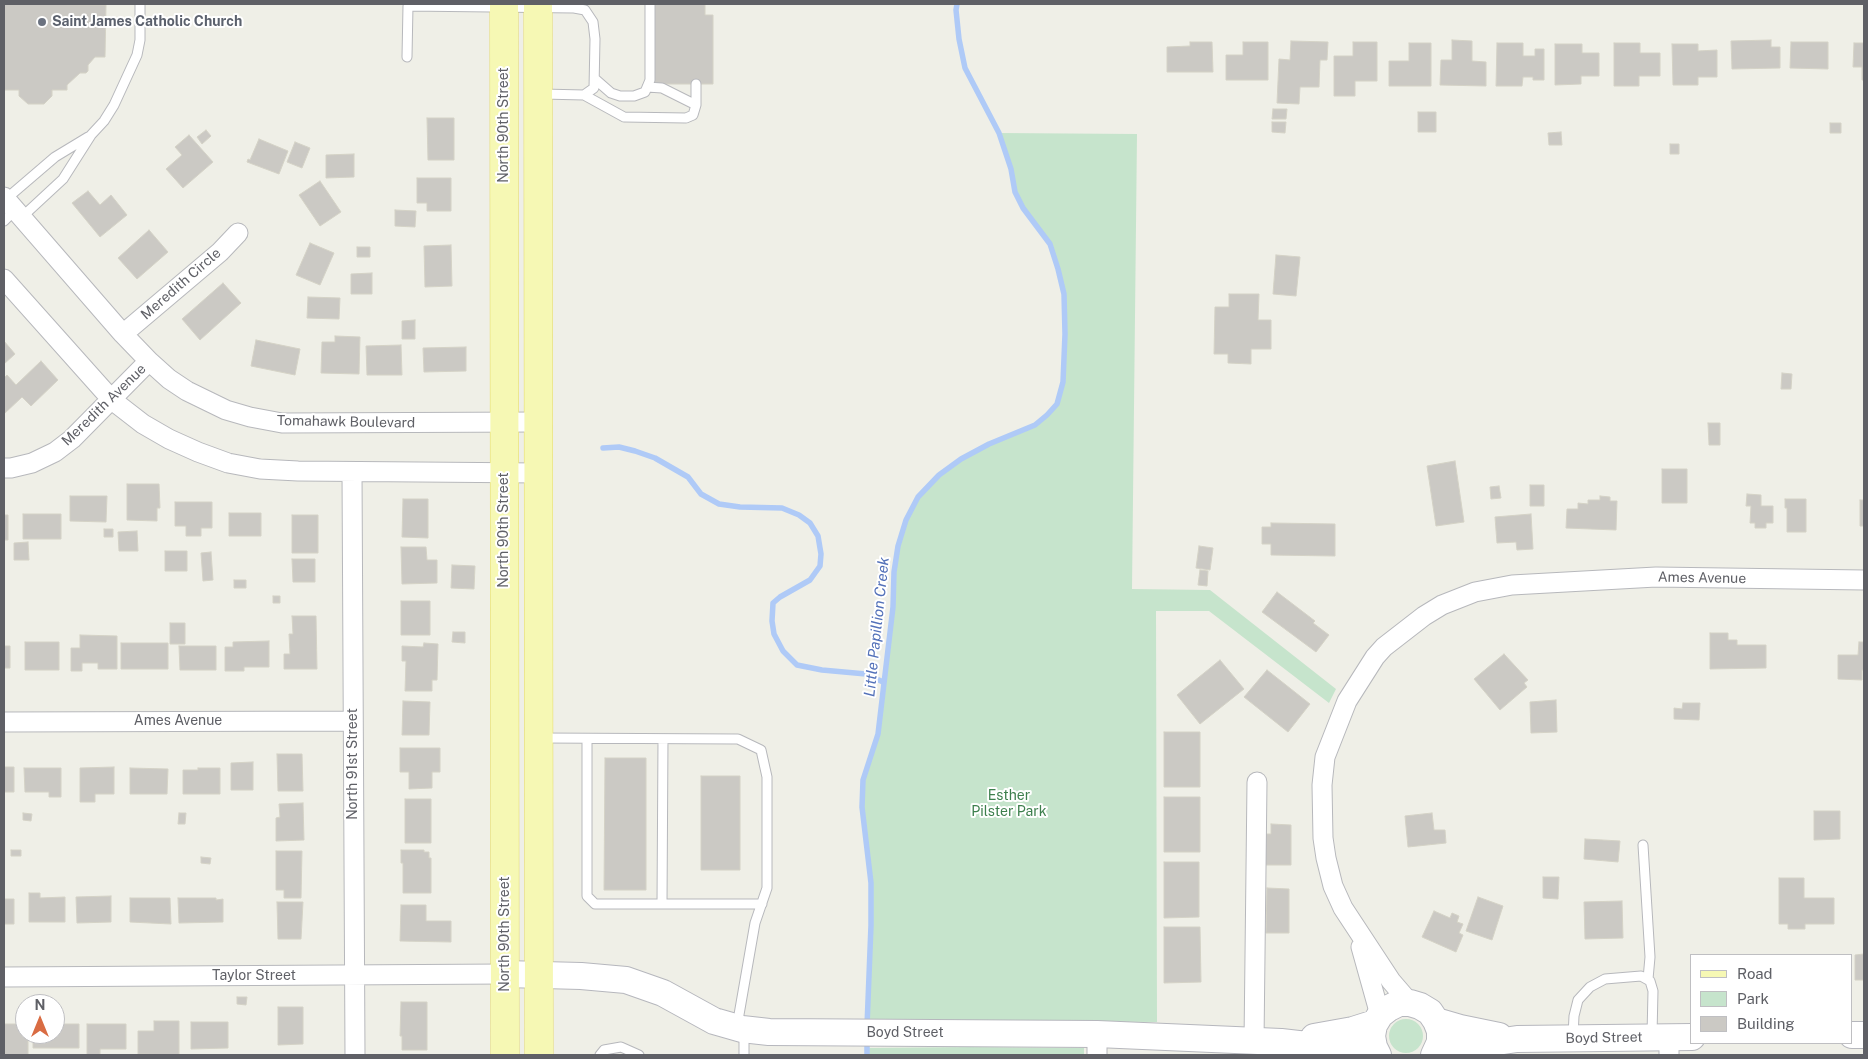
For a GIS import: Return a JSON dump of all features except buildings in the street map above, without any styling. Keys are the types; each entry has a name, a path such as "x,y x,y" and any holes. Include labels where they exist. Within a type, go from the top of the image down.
{"main road":[{"name":"North 90th Street","path":"504,5 505,1055"},
{"path":"538,6 539,1055"}],"street":[{"name":"Tomahawk Boulevard","path":"10,209 149,361 169,379 187,391 226,410 282,423 539,422"},
{"name":"Meredith Circle","path":"123,334 220,252 238,233"},
{"path":"4,279 112,400 143,424 169,439 228,463 260,469 352,472 539,473"},
{"name":"Meredith Avenue","path":"4,468 32,463 55,452 72,439 149,361"},
{"name":"North 91st Street","path":"352,472 355,1055"},
{"name":"Ames Avenue","path":"1351,923 1333,886 1326,858 1322,785 1325,757 1347,701 1375,657 1384,647 1424,616 1442,605 1476,592 1540,582 1656,577 1864,580"},
{"name":"Ames Avenue","path":"4,722 353,721"},
{"path":"1251,1044 1257,782"},
{"path":"1351,923 1393,984 1410,1003"},
{"path":"1351,923 1373,986 1378,1019 1372,1036 1378,1055"},
{"name":"Boyd Street","path":"505,974 610,978 632,982 662,993 714,1021 741,1029 804,1033 923,1033 1097,1045 1251,1044 1281,1042 1353,1030 1378,1019 1388,1008 1399,1003 1410,1003 1430,1012 1436,1021 1440,1031 1440,1042 1435,1055"},
{"name":"Taylor Street","path":"4,977 505,974"},
{"name":"Boyd Street","path":"1436,1021 1477,1032 1517,1039"},
{"name":"Boyd Street","path":"1435,1055 1457,1048 1517,1039 1572,1038 1671,1042"},
{"name":"Boyd Street","path":"1281,1042 1342,1049 1372,1055"}],"lane":[{"path":"10,209 63,179 91,135 104,121 136,57 140,40 140,4"},
{"path":"595,79 611,93 620,96 634,96 645,92 650,80 650,4"},
{"path":"407,57 408,6 504,5 585,10 593,22 595,79 594,88 584,95"},
{"path":"539,94 584,95 624,118 686,118 693,115 696,106 696,84"},
{"path":"647,87 662,88 696,106"},
{"path":"10,209 55,157 91,135"},
{"path":"539,738 738,739 761,750 767,777 767,888 755,923 741,1029 744,1055"},
{"path":"586,739 588,896 595,904 762,904"},
{"path":"662,739 662,904"},
{"path":"1643,845 1650,956 1648,979"},
{"path":"1572,1038 1578,1000 1590,987 1605,979 1641,976 1650,980 1671,1042"},
{"path":"600,1055 604,1050 621,1046 640,1055"}],"green space":[{"name":"Esther Pilster Park","path":"999,133 1137,134 1132,589 1210,590 1336,689 1329,703 1209,611 1156,611 1157,1022 868,1020 871,883 862,807 863,780 878,734 898,546 906,520 918,497 939,475 961,459 989,444 1035,425 1057,403 1063,382 1064,294 1058,269 1050,244 1023,208 1015,192 1011,169"},
{"path":"1406,1019 1418,1024 1423,1036 1418,1048 1406,1053 1394,1048 1389,1036 1394,1024"},
{"path":"867,1048 1084,1048 1084,1055 867,1055"}],"waterway":[{"name":"Little Papillion Creek","path":"867,1026 871,883 862,807 863,780 878,734 898,546 906,520 918,497 939,475 961,459 989,444 1035,425 1057,404 1063,382 1064,294 1058,269 1050,244 1023,208 1015,192 1011,169 999,133 965,68 959,39 957,4"},
{"path":"603,448 619,447 655,458 688,477 701,494 719,504 740,507 782,508 799,515 810,523 818,536 821,554 820,566 810,580 773,603 772,621 774,634 783,651 797,665 822,670 866,674 883,682"},
{"name":"Little Papillion Creek","path":"867,1038 867,1055"}],"place":[{"name":"Saint James Catholic Church","path":"42,22"}]}
